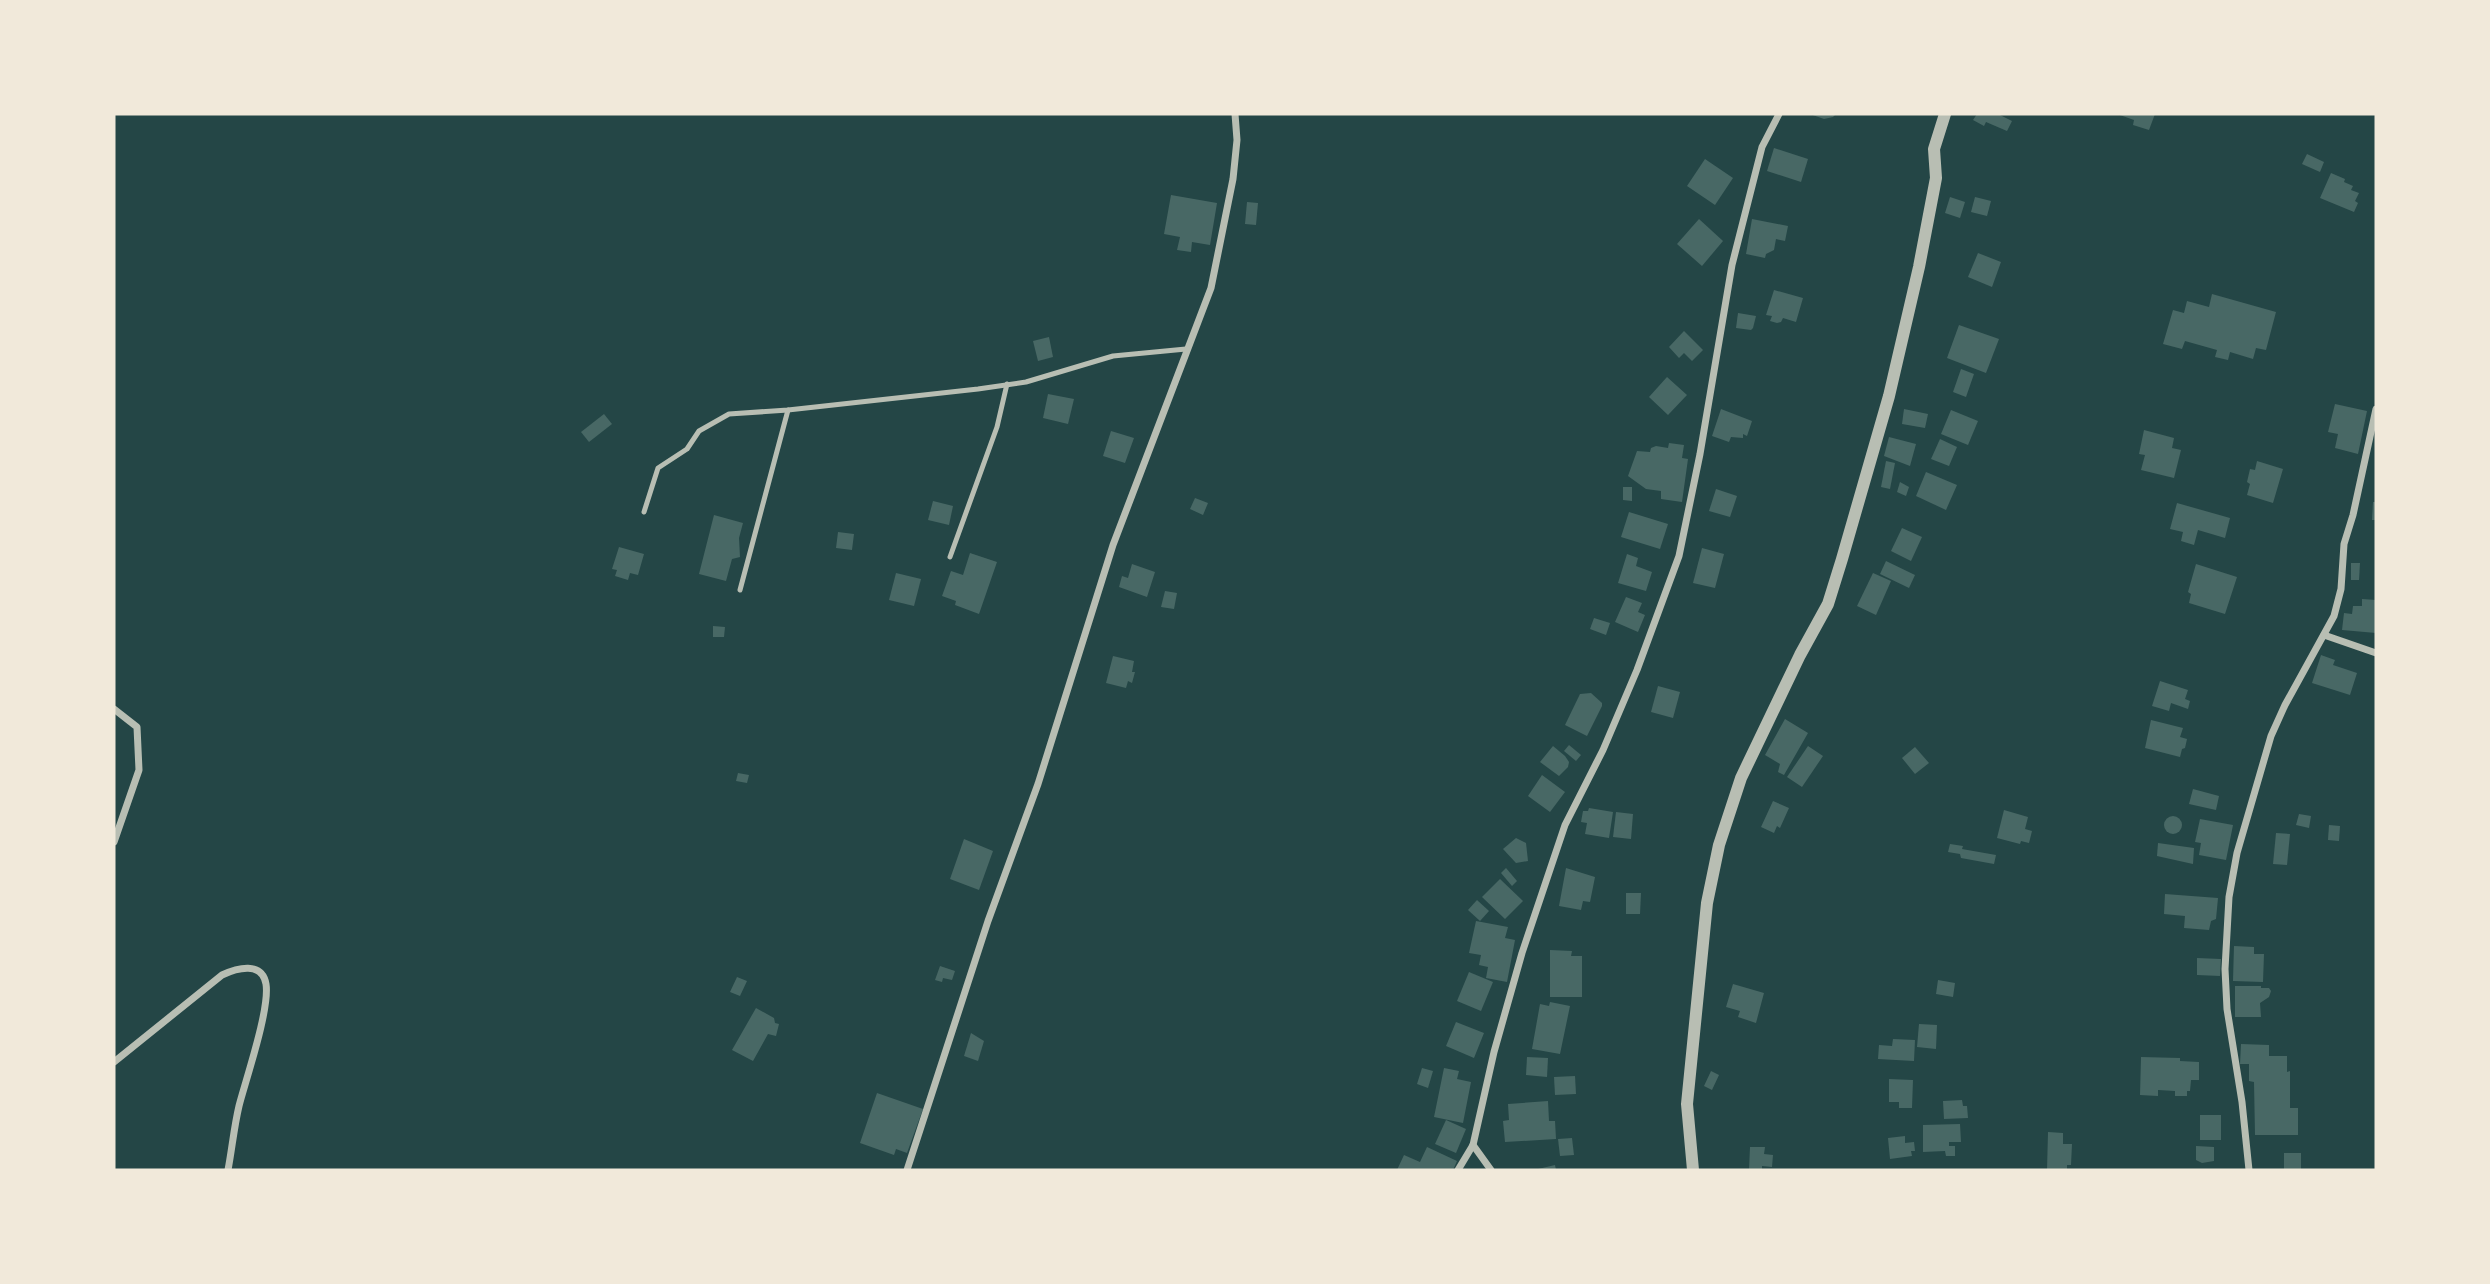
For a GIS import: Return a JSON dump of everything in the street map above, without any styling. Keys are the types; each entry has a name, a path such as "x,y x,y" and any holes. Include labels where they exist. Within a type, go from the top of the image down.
{"street":[{"path":"907,1170 988,921 1038,784 1113,545 1211,288 1227,216 1237,139 1235,114"},
{"path":"1458,1170 1473,1145 1494,1052 1542,889 1565,825 1603,750 1637,670 1679,556 1700,454 1732,265 1762,147 1779,114"},
{"path":"1693,1170 1689,1152 1687,1104 1707,903 1719,845 1741,778 1828,604 1842,559 1889,396 1916,280 1936,178 1934,149 1945,114"},
{"path":"2249,1170 2242,1102 2227,1009 2225,969 2229,897 2237,853 2271,736 2334,616 2341,589 2344,544 2376,409"},
{"path":"2324,635 2376,653"},
{"path":"114,709 137,727 139,770 114,842"},
{"path":"114,1062 222,975 239,967 250,967 263,975 267,985 264,1013 238,1110 228,1170"},
{"path":"1473,1145 1490,1170"}],"lane":[{"path":"643,512 657,468 687,449 699,431 729,414 788,410 1026,382 1113,356 1186,349"},
{"path":"950,557 997,427 1007,384"},
{"path":"740,590 788,410"}],"shaded area":[{"path":"114,114 2376,114 2376,1170 114,1170"}],"building":[{"path":"1810,114 1836,114 1824,119"},
{"path":"1977,114 1998,114 2012,121 2007,131 1986,122 1984,126 1973,120"},
{"path":"2117,114 2155,114 2149,130 2133,125 2134,120"},
{"path":"1774,148 1808,159 1801,182 1767,171"},
{"path":"2307,154 2324,162 2320,172 2302,164"},
{"path":"1705,159 1733,178 1715,205 1687,186"},
{"path":"2331,173 2345,179 2344,182 2353,186 2351,190 2359,193 2354,212 2320,198"},
{"path":"1171,195 1217,203 1210,245 1192,242 1191,252 1177,250 1180,237 1164,234"},
{"path":"1950,197 1965,202 1960,218 1945,213"},
{"path":"1975,197 1991,201 1987,216 1971,212"},
{"path":"1247,202 1258,203 1256,225 1245,224"},
{"path":"1699,219 1723,241 1702,266 1677,244"},
{"path":"1752,219 1788,226 1785,241 1776,239 1774,250 1766,254 1765,258 1746,254"},
{"path":"1978,253 2001,262 1992,287 1968,277"},
{"path":"1774,290 1803,298 1796,322 1783,318 1777,323 1770,321 1772,316 1766,315"},
{"path":"2212,294 2276,312 2266,350 2256,348 2253,359 2230,352 2228,360 2215,357 2217,350 2185,341 2182,349 2163,344 2173,310 2184,313 2187,301 2209,307"},
{"path":"1738,313 1756,316 1751,330 1736,328"},
{"path":"1959,325 1999,339 1986,373 1947,358"},
{"path":"1684,331 1703,350 1692,361 1684,353 1679,358 1669,347"},
{"path":"1049,337 1053,357 1038,361 1033,341"},
{"path":"1961,369 1974,374 1966,397 1953,392"},
{"path":"1667,377 1687,395 1668,415 1649,397"},
{"path":"1048,394 1074,399 1068,424 1043,418"},
{"path":"2335,404 2367,411 2358,454 2335,448 2338,434 2328,432"},
{"path":"1721,409 1752,421 1747,436 1743,434 1743,438 1731,437 1729,442 1712,436"},
{"path":"1904,409 1928,414 1925,428 1902,424"},
{"path":"1951,410 1978,421 1968,445 1941,434"},
{"path":"604,414 612,424 589,442 581,432"},
{"path":"2144,430 2174,438 2172,448 2181,450 2174,478 2141,470 2145,455 2139,454"},
{"path":"1111,431 1134,438 1125,463 1103,456"},
{"path":"1889,437 1916,444 1910,466 1884,456"},
{"path":"1940,439 1957,447 1949,466 1931,459"},
{"path":"1669,443 1684,445 1682,458 1688,459 1682,502 1661,499 1661,491 1646,489 1628,476 1637,451 1650,452 1651,448 1656,446 1668,448"},
{"path":"1886,461 1895,463 1890,489 1881,487"},
{"path":"2257,461 2283,469 2273,503 2247,495 2250,469 2255,470"},
{"path":"1926,472 1957,485 1946,510 1916,496"},
{"path":"1900,482 1909,487 1906,496 1897,492"},
{"path":"1623,487 1632,487 1632,501 1623,500"},
{"path":"1716,489 1737,496 1730,517 1709,511"},
{"path":"1195,498 1208,503 1203,515 1190,509"},
{"path":"933,501 953,506 949,525 928,520"},
{"path":"2373,502 2376,502 2376,520 2372,520"},
{"path":"2177,503 2230,518 2225,538 2198,530 2194,545 2181,541 2183,532 2170,529"},
{"path":"1629,512 1668,524 1660,549 1621,537"},
{"path":"714,515 743,523 739,538 740,557 732,559 726,581 699,574"},
{"path":"1902,528 1922,537 1911,561 1891,551"},
{"path":"838,532 854,534 852,550 836,548"},
{"path":"619,547 644,554 638,575 630,573 628,580 615,576 617,570 612,569"},
{"path":"1702,548 1724,554 1715,588 1693,583"},
{"path":"970,553 997,562 979,614 955,605 956,601 942,596 951,571 963,575"},
{"path":"1627,554 1638,558 1636,566 1652,572 1646,591 1618,583"},
{"path":"1886,561 1915,575 1909,588 1880,574"},
{"path":"2351,563 2360,563 2359,580 2351,580"},
{"path":"1132,564 1155,572 1147,597 1119,587 1122,576 1128,578"},
{"path":"2196,564 2237,577 2225,614 2189,603 2191,594 2188,592"},
{"path":"896,573 921,579 914,606 889,600"},
{"path":"1873,573 1891,581 1876,615 1857,606"},
{"path":"1165,591 1177,593 1174,609 1161,607"},
{"path":"1626,597 1642,603 1638,612 1645,615 1638,632 1615,622"},
{"path":"2362,599 2376,600 2376,633 2342,630 2344,613 2352,614 2353,606 2362,606"},
{"path":"1594,618 1610,623 1606,635 1590,629"},
{"path":"713,626 725,627 724,637 713,637"},
{"path":"2321,655 2335,660 2333,665 2357,673 2350,695 2312,683"},
{"path":"1113,656 1134,661 1132,683 1128,681 1126,688 1106,683"},
{"path":"2160,681 2188,690 2185,699 2190,701 2188,709 2171,703 2169,711 2152,706"},
{"path":"1658,686 1680,692 1673,718 1651,712"},
{"path":"1591,693 1602,706 1587,736 1565,725 1580,694"},
{"path":"1785,719 1808,733 1784,775 1778,772 1780,764 1765,755"},
{"path":"2151,720 2183,728 2180,737 2187,739 2180,757 2145,748"},
{"path":"1569,745 1581,755 1576,761 1564,751"},
{"path":"1553,746 1569,762 1559,776 1540,762"},
{"path":"1808,746 1823,756 1802,787 1787,777"},
{"path":"1915,747 1929,763 1915,774 1902,758"},
{"path":"738,773 749,775 747,783 736,781"},
{"path":"1542,775 1565,792 1550,812 1528,796"},
{"path":"2193,789 2219,796 2216,810 2189,804"},
{"path":"1773,801 1789,808 1780,828 1777,826 1774,833 1761,827"},
{"path":"1589,808 1613,812 1609,838 1585,834 1587,823 1581,822 1583,811 1588,811"},
{"path":"2004,810 2028,817 2025,829 2032,831 2029,843 2021,841 2020,844 1997,838"},
{"path":"1616,812 1633,814 1631,839 1613,837"},
{"path":"2299,814 2311,816 2309,828 2296,825"},
{"path":"2169,816 2177,816 2182,825 2180,832 2169,834 2164,829 2164,821"},
{"path":"2200,819 2233,825 2226,860 2199,855 2201,843 2195,842"},
{"path":"2329,825 2340,826 2339,841 2328,840"},
{"path":"2276,833 2290,834 2287,865 2273,864"},
{"path":"1516,838 1526,843 1528,861 1516,863 1503,849"},
{"path":"964,839 993,851 979,890 950,879"},
{"path":"2158,843 2194,848 2193,864 2157,856"},
{"path":"1950,844 1996,855 1994,864 1961,858 1960,854 1948,852"},
{"path":"1506,868 1517,881 1512,886 1501,873"},
{"path":"1566,868 1595,877 1590,902 1583,901 1581,910 1559,906"},
{"path":"1500,879 1523,901 1505,919 1482,897"},
{"path":"1626,893 1641,893 1640,914 1626,914"},
{"path":"2165,894 2218,898 2216,919 2211,921 2209,930 2184,928 2185,916 2164,914"},
{"path":"1477,900 1489,911 1480,921 1468,910"},
{"path":"1476,921 1508,927 1505,938 1515,940 1507,982 1486,978 1488,967 1479,965 1481,955 1469,953"},
{"path":"2234,946 2254,947 2254,954 2264,954 2263,982 2233,981"},
{"path":"1550,950 1572,951 1571,956 1582,956 1582,997 1550,997"},
{"path":"2197,958 2221,959 2220,976 2197,975"},
{"path":"940,966 955,971 952,980 935,980"},
{"path":"1469,972 1493,982 1481,1011 1457,1001"},
{"path":"737,977 747,981 740,996 730,992"},
{"path":"1938,980 1955,983 1953,997 1936,994"},
{"path":"1733,984 1764,993 1756,1023 1738,1017 1740,1011 1726,1007"},
{"path":"2235,986 2269,988 2269,997 2260,1003 2261,1017 2235,1017"},
{"path":"1550,1002 1570,1006 1560,1054 1532,1049 1540,1004 1549,1006"},
{"path":"756,1008 779,1024 776,1036 768,1034 753,1061 732,1050"},
{"path":"1456,1022 1484,1033 1474,1058 1446,1046"},
{"path":"1919,1024 1937,1025 1936,1049 1917,1047"},
{"path":"971,1033 984,1041 978,1061 964,1056"},
{"path":"1893,1039 1915,1040 1914,1061 1878,1059 1879,1045 1892,1046"},
{"path":"2241,1044 2269,1045 2269,1056 2287,1056 2287,1072 2290,1071 2290,1108 2298,1108 2298,1135 2255,1135 2254,1082 2249,1081 2249,1064 2240,1064"},
{"path":"1527,1057 1548,1058 1547,1077 1526,1075"},
{"path":"2141,1057 2180,1058 2180,1061 2199,1062 2199,1080 2191,1080 2187,1096 2175,1096 2175,1091 2158,1090 2158,1096 2140,1095"},
{"path":"1422,1068 1433,1071 1428,1088 1417,1084"},
{"path":"1444,1068 1459,1071 1457,1079 1471,1082 1463,1123 1434,1117"},
{"path":"1711,1071 1719,1075 1712,1090 1704,1086"},
{"path":"1575,1076 1576,1094 1555,1095 1554,1077"},
{"path":"1889,1079 1913,1080 1912,1108 1899,1108 1899,1102 1889,1102"},
{"path":"877,1093 923,1109 907,1153 896,1149 894,1155 860,1143"},
{"path":"1962,1100 1963,1106 1967,1106 1968,1118 1944,1119 1943,1101"},
{"path":"1548,1101 1549,1121 1555,1121 1556,1139 1505,1142 1503,1121 1509,1120 1508,1104"},
{"path":"2200,1115 2221,1115 2221,1140 2200,1140"},
{"path":"1446,1120 1466,1129 1456,1153 1435,1144"},
{"path":"1960,1124 1961,1142 1949,1142 1949,1146 1955,1146 1955,1156 1946,1156 1945,1151 1923,1152 1923,1125"},
{"path":"2048,1132 2063,1133 2063,1144 2072,1144 2071,1165 2067,1165 2067,1169 2047,1170"},
{"path":"1905,1136 1905,1143 1914,1142 1915,1151 1911,1151 1912,1156 1890,1159 1888,1138"},
{"path":"1572,1138 1574,1155 1560,1156 1558,1139"},
{"path":"2196,1146 2214,1147 2214,1161 2202,1163 2196,1160"},
{"path":"1427,1147 1457,1161 1453,1170 1397,1170 1404,1155 1420,1162"},
{"path":"1750,1147 1765,1147 1764,1154 1773,1155 1772,1167 1762,1166 1762,1170 1749,1170"},
{"path":"2284,1153 2301,1153 2301,1170 2284,1170"},
{"path":"1555,1165 1556,1170 1538,1170 1538,1169"}]}
